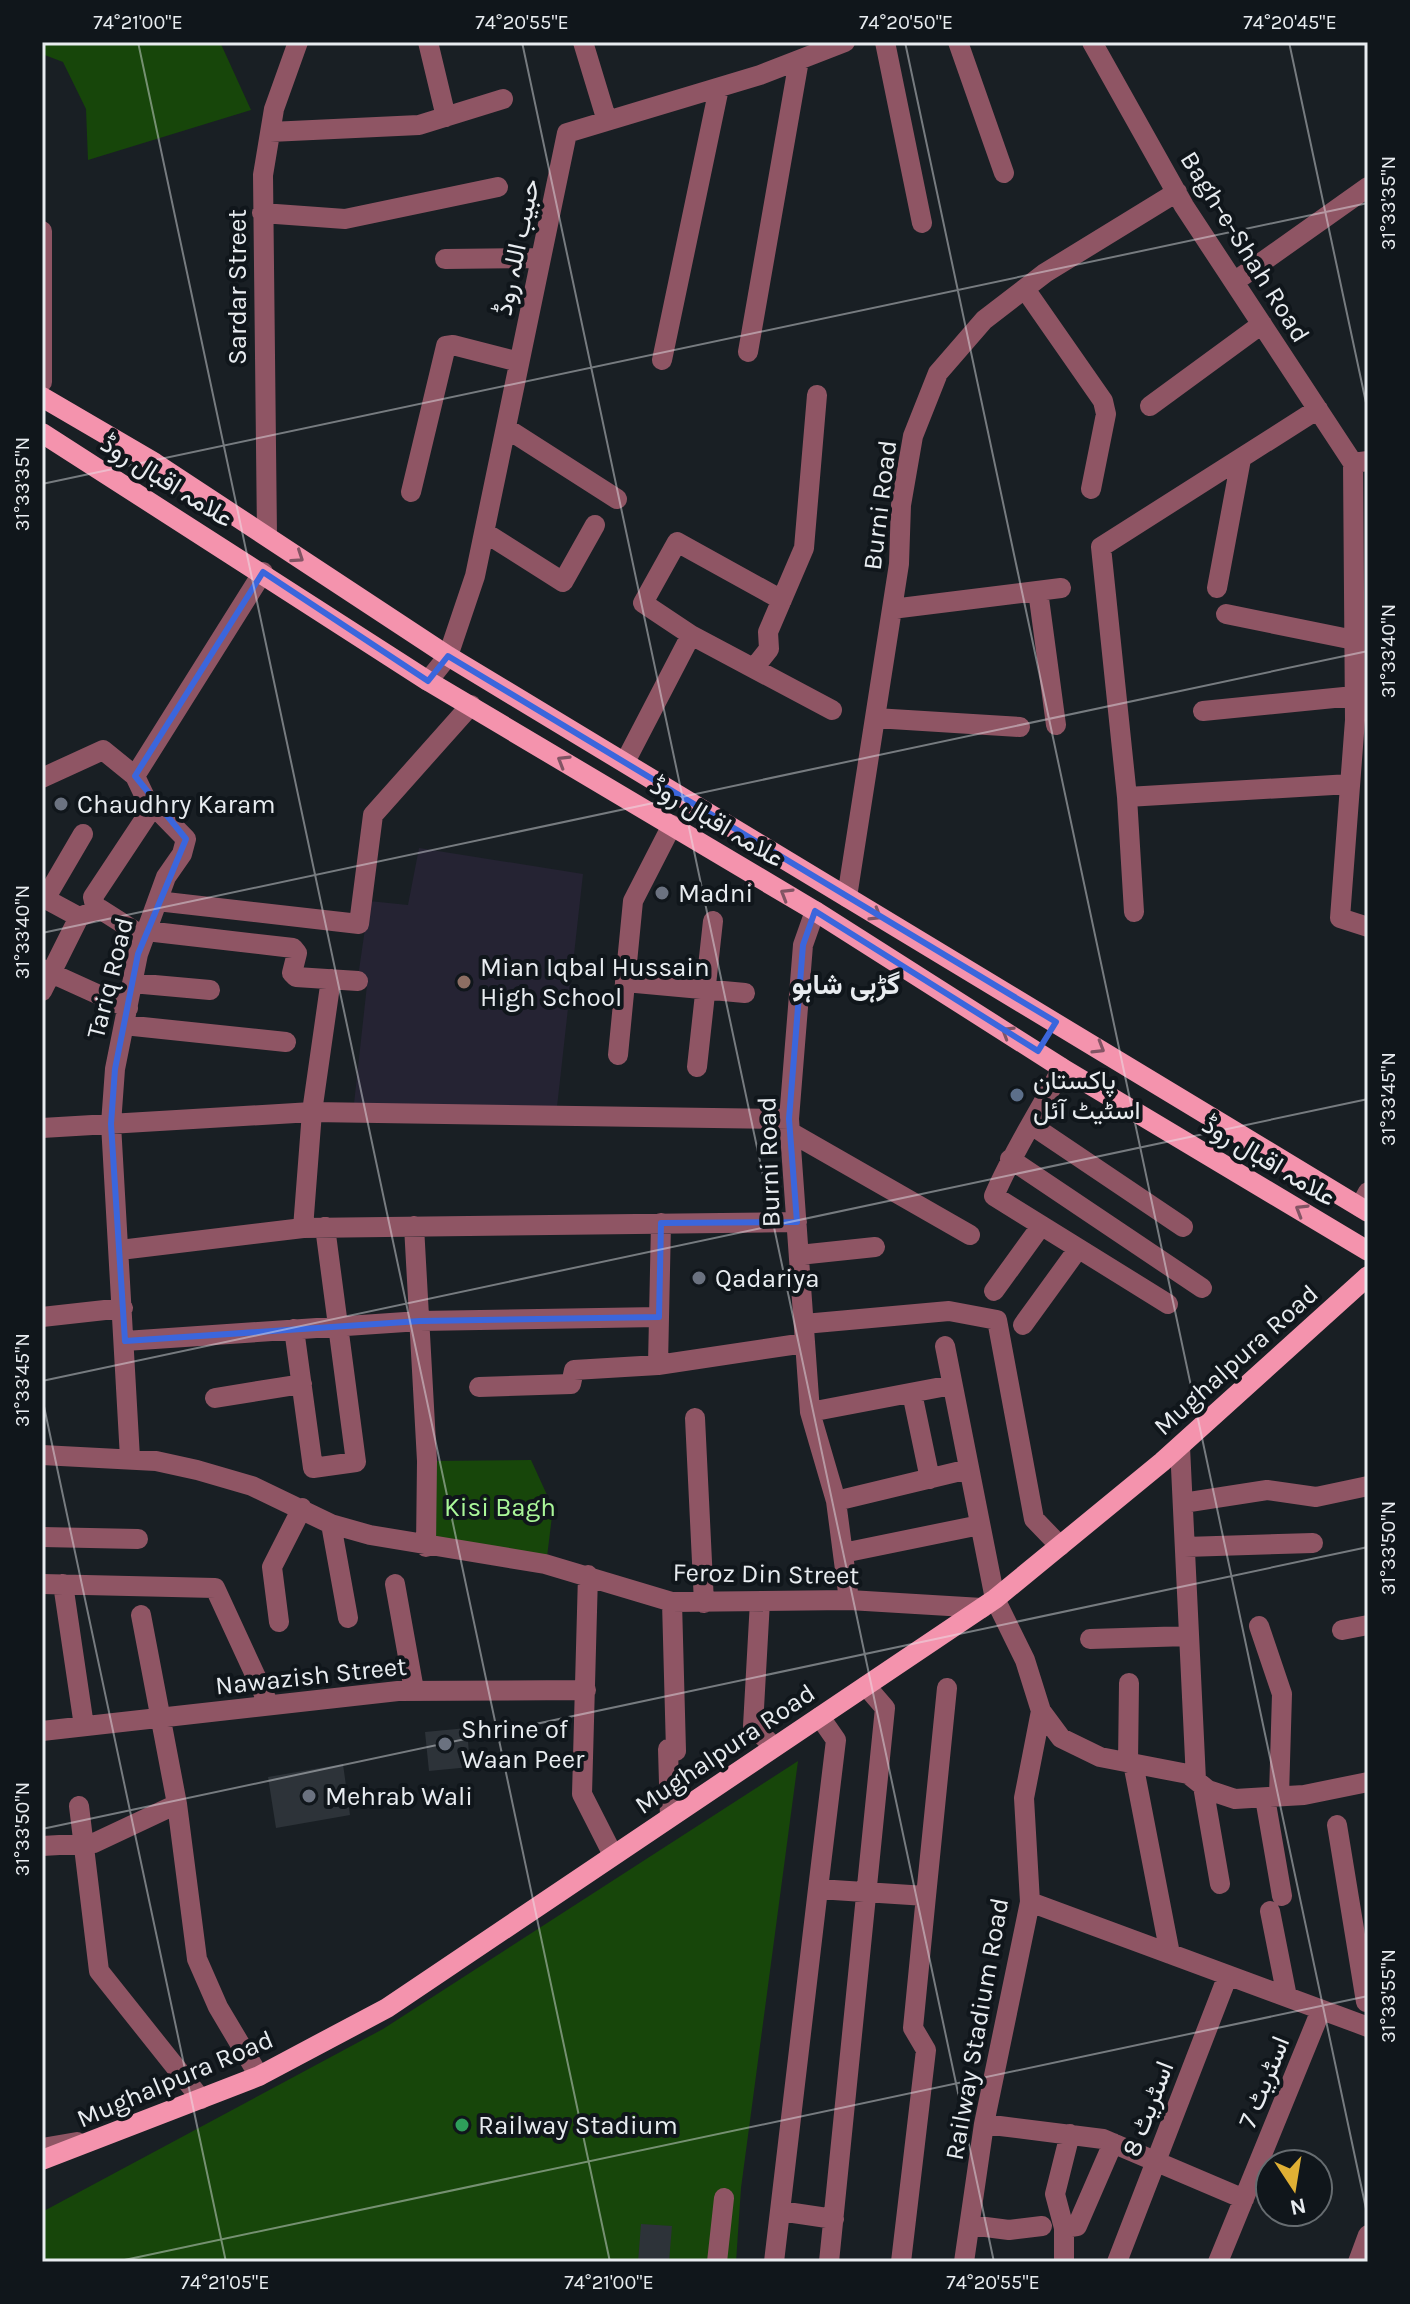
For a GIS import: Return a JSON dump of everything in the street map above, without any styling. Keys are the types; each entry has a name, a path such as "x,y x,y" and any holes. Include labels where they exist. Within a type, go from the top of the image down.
{"main road":[{"name":"علامہ اقبال روڈ","path":"42,397 155,463 448,656 1365,1204"},
{"name":"علامہ اقبال روڈ","path":"43,435 263,572 428,681 815,911 1062,1068 1368,1251"},
{"path":"1038,1051 1056,1022"},
{"name":"Mughalpura Road","path":"42,2160 259,2076 387,2008 988,1604 1180,1447 1368,1276"}],"street":[{"name":"Sardar Street","path":"267,536 263,175 274,109 298,42"},
{"path":"428,42 446,117"},
{"path":"583,42 607,121"},
{"name":"حبیب اللہ روڈ","path":"448,656 475,576 567,133 719,88 845,42"},
{"path":"885,42 922,223"},
{"path":"958,42 1004,173"},
{"name":"Bagh-e-Shah Road","path":"1092,42 1177,192 1234,282 1318,409 1361,462"},
{"path":"748,352 799,60"},
{"path":"662,360 719,88"},
{"path":"270,132 419,125 503,99"},
{"path":"262,213 345,219 498,187"},
{"path":"1234,282 1368,187"},
{"name":"Burni Road","path":"847,897 899,564 901,505 913,436 938,373 984,320 1025,289 1177,192"},
{"path":"42,231 42,382"},
{"path":"445,259 541,258"},
{"path":"1025,289 1103,401 1106,414 1091,489"},
{"path":"1150,406 1262,324"},
{"path":"411,492 446,346 453,345 519,362"},
{"path":"754,668 769,649 768,632 804,548 817,395"},
{"path":"1134,912 1127,797 1101,547 1318,409"},
{"path":"506,428 617,499"},
{"path":"1217,588 1241,459"},
{"path":"1361,462 1354,640 1354,696 1361,720 1350,784 1340,918 1368,927"},
{"path":"484,532 563,582 595,525"},
{"path":"782,600 677,542 643,603 691,635 832,710"},
{"path":"135,776 263,572"},
{"path":"892,609 1061,588"},
{"path":"1038,591 1056,725"},
{"path":"1226,614 1354,640"},
{"path":"625,762 691,635"},
{"path":"428,681 448,656"},
{"path":"1203,711 1354,696"},
{"path":"157,901 359,924 373,815 471,705"},
{"path":"875,718 1020,727"},
{"name":"Tariq Road","path":"42,778 103,750 135,776 145,797 186,839 182,854 166,877 145,934 115,1069 111,1124 130,1458"},
{"path":"1127,797 1350,784"},
{"path":"154,805 93,897 87,914 45,978 126,1016 286,1042"},
{"path":"618,1055 633,901 672,825"},
{"path":"1346,835 1368,832"},
{"path":"83,834 44,898 87,914 100,909 145,934 293,948 297,953 293,976 358,981"},
{"name":"Burni Road","path":"815,911 803,945 790,1125 810,1412 836,1501 849,1600"},
{"path":"697,1067 713,921"},
{"path":"303,1228 312,1112 331,979"},
{"path":"625,982 745,993"},
{"path":"132,983 210,990"},
{"path":"1062,1068 1033,1126 1010,1159 994,1196 1168,1304"},
{"path":"42,1128 312,1112 790,1125 970,1235"},
{"path":"1033,1126 1183,1227"},
{"path":"1010,1159 1202,1288"},
{"path":"120,1250 325,1227 797,1222"},
{"path":"658,1365 661,1223"},
{"path":"414,1226 427,1461 426,1547"},
{"path":"994,1291 1041,1226"},
{"path":"294,1329 313,1468 356,1462 325,1227"},
{"path":"799,1255 875,1247"},
{"path":"1023,1325 1078,1249"},
{"path":"42,1317 123,1308"},
{"path":"479,1387 571,1384 574,1370 658,1365 805,1334 949,1311 997,1320 1034,1519 1060,1546"},
{"path":"125,1341 420,1321 659,1317"},
{"path":"945,1346 980,1525 988,1604 1025,1660 1041,1711 1061,1738 1100,1757 1188,1774 1235,1799 1272,1797 1368,1782"},
{"path":"215,1398 302,1384"},
{"path":"810,1412 952,1385"},
{"path":"912,1393 930,1479"},
{"path":"695,1418 704,1603"},
{"path":"1180,1447 1200,1783 1220,1884"},
{"name":"Feroz Din Street","path":"42,1455 130,1458 197,1470 252,1486 331,1524 426,1547 588,1575 672,1602 849,1600 988,1604"},
{"path":"836,1501 969,1469"},
{"path":"1183,1503 1267,1490 1316,1497 1368,1486"},
{"path":"279,1622 272,1567 302,1508"},
{"path":"331,1524 348,1618"},
{"path":"843,1553 980,1525"},
{"path":"42,1537 138,1539"},
{"path":"1185,1547 1313,1543"},
{"path":"588,1575 582,1794 613,1855"},
{"path":"42,1584 215,1588 269,1705"},
{"path":"63,1584 84,1726"},
{"path":"395,1584 414,1690"},
{"path":"760,1601 753,1726 774,1747"},
{"path":"670,1817 668,1749 676,1751 672,1602"},
{"path":"141,1615 163,1717 197,1959 218,2007 259,2076"},
{"path":"1342,1630 1368,1625"},
{"path":"1259,1626 1282,1694 1272,1797 1276,1903 1287,1997"},
{"path":"1090,1639 1189,1636"},
{"path":"1129,1683 1130,1763 1170,1954"},
{"path":"829,2262 885,1708 866,1686"},
{"path":"901,2262 926,2050 913,2028 947,1688"},
{"name":"Nawazish Street","path":"42,1731 414,1690 586,1690"},
{"name":"Railway Stadium Road","path":"964,2262 984,2124 1030,1902 1024,1798 1041,1711"},
{"path":"774,2262 836,1740 820,1717"},
{"path":"42,1846 94,1843 177,1804"},
{"path":"79,1806 99,1971 201,2099"},
{"path":"1030,1902 1358,2024 1360,2003 1367,2001 1337,1825"},
{"path":"818,1889 926,1896"},
{"name":"اسٹریٹ 8","path":"1117,2262 1228,1975"},
{"name":"اسٹریٹ 7","path":"1218,2262 1321,2010"},
{"path":"984,2124 1070,2134 1113,2143 1244,2199"},
{"path":"1064,2262 1064,2228 1055,2194 1070,2134"},
{"path":"42,2148 105,2137"},
{"path":"1064,2228 1077,2226 1113,2143"},
{"path":"717,2262 724,2198"},
{"path":"780,2211 834,2219"},
{"path":"970,2225 1009,2230 1042,2226"},
{"path":"1358,2262 1368,2235"}],"highlighted area":[{"path":"263,572 428,681 448,656 1056,1022 1038,1051 815,911 803,945 789,1119 797,1222 661,1223 659,1317 420,1321 125,1341 111,1124 115,1069 138,954 186,839 135,776"}],"shaded area":[{"name":"Mian Iqbal Hussain High School","path":"419,848 583,874 556,1116 353,1113 367,985 357,984 369,901 408,905"}],"green space":[{"path":"42,42 220,42 251,110 88,160 86,109 63,62 42,54"},
{"name":"Kisi Bagh","path":"531,1460 553,1508 547,1557 426,1547 427,1461"},
{"path":"798,1761 741,2188 736,2262 42,2262 42,2212 383,2029"}],"building":[{"path":"467,1728 470,1767 429,1771 425,1732"},
{"name":"Mehrab Wali","path":"343,1764 350,1815 276,1828 268,1777"},
{"path":"641,2224 672,2226 669,2262 638,2262"}],"place":[{"name":"Chaudhry Karam","path":"61,804"},
{"name":"Madni","path":"662,893"},
{"name":"Mian Iqbal Hussain High School","path":"464,982"},
{"name":"پاکستان اسٹیٹ آئل","path":"1017,1095"},
{"name":"Qadariya","path":"699,1278"},
{"name":"Shrine of Waan Peer","path":"445,1744"},
{"name":"Mehrab Wali","path":"309,1796"},
{"name":"Railway Stadium","path":"462,2125"}],"district":[{"name":"گڑہی شاہو","path":"846,984"}]}
